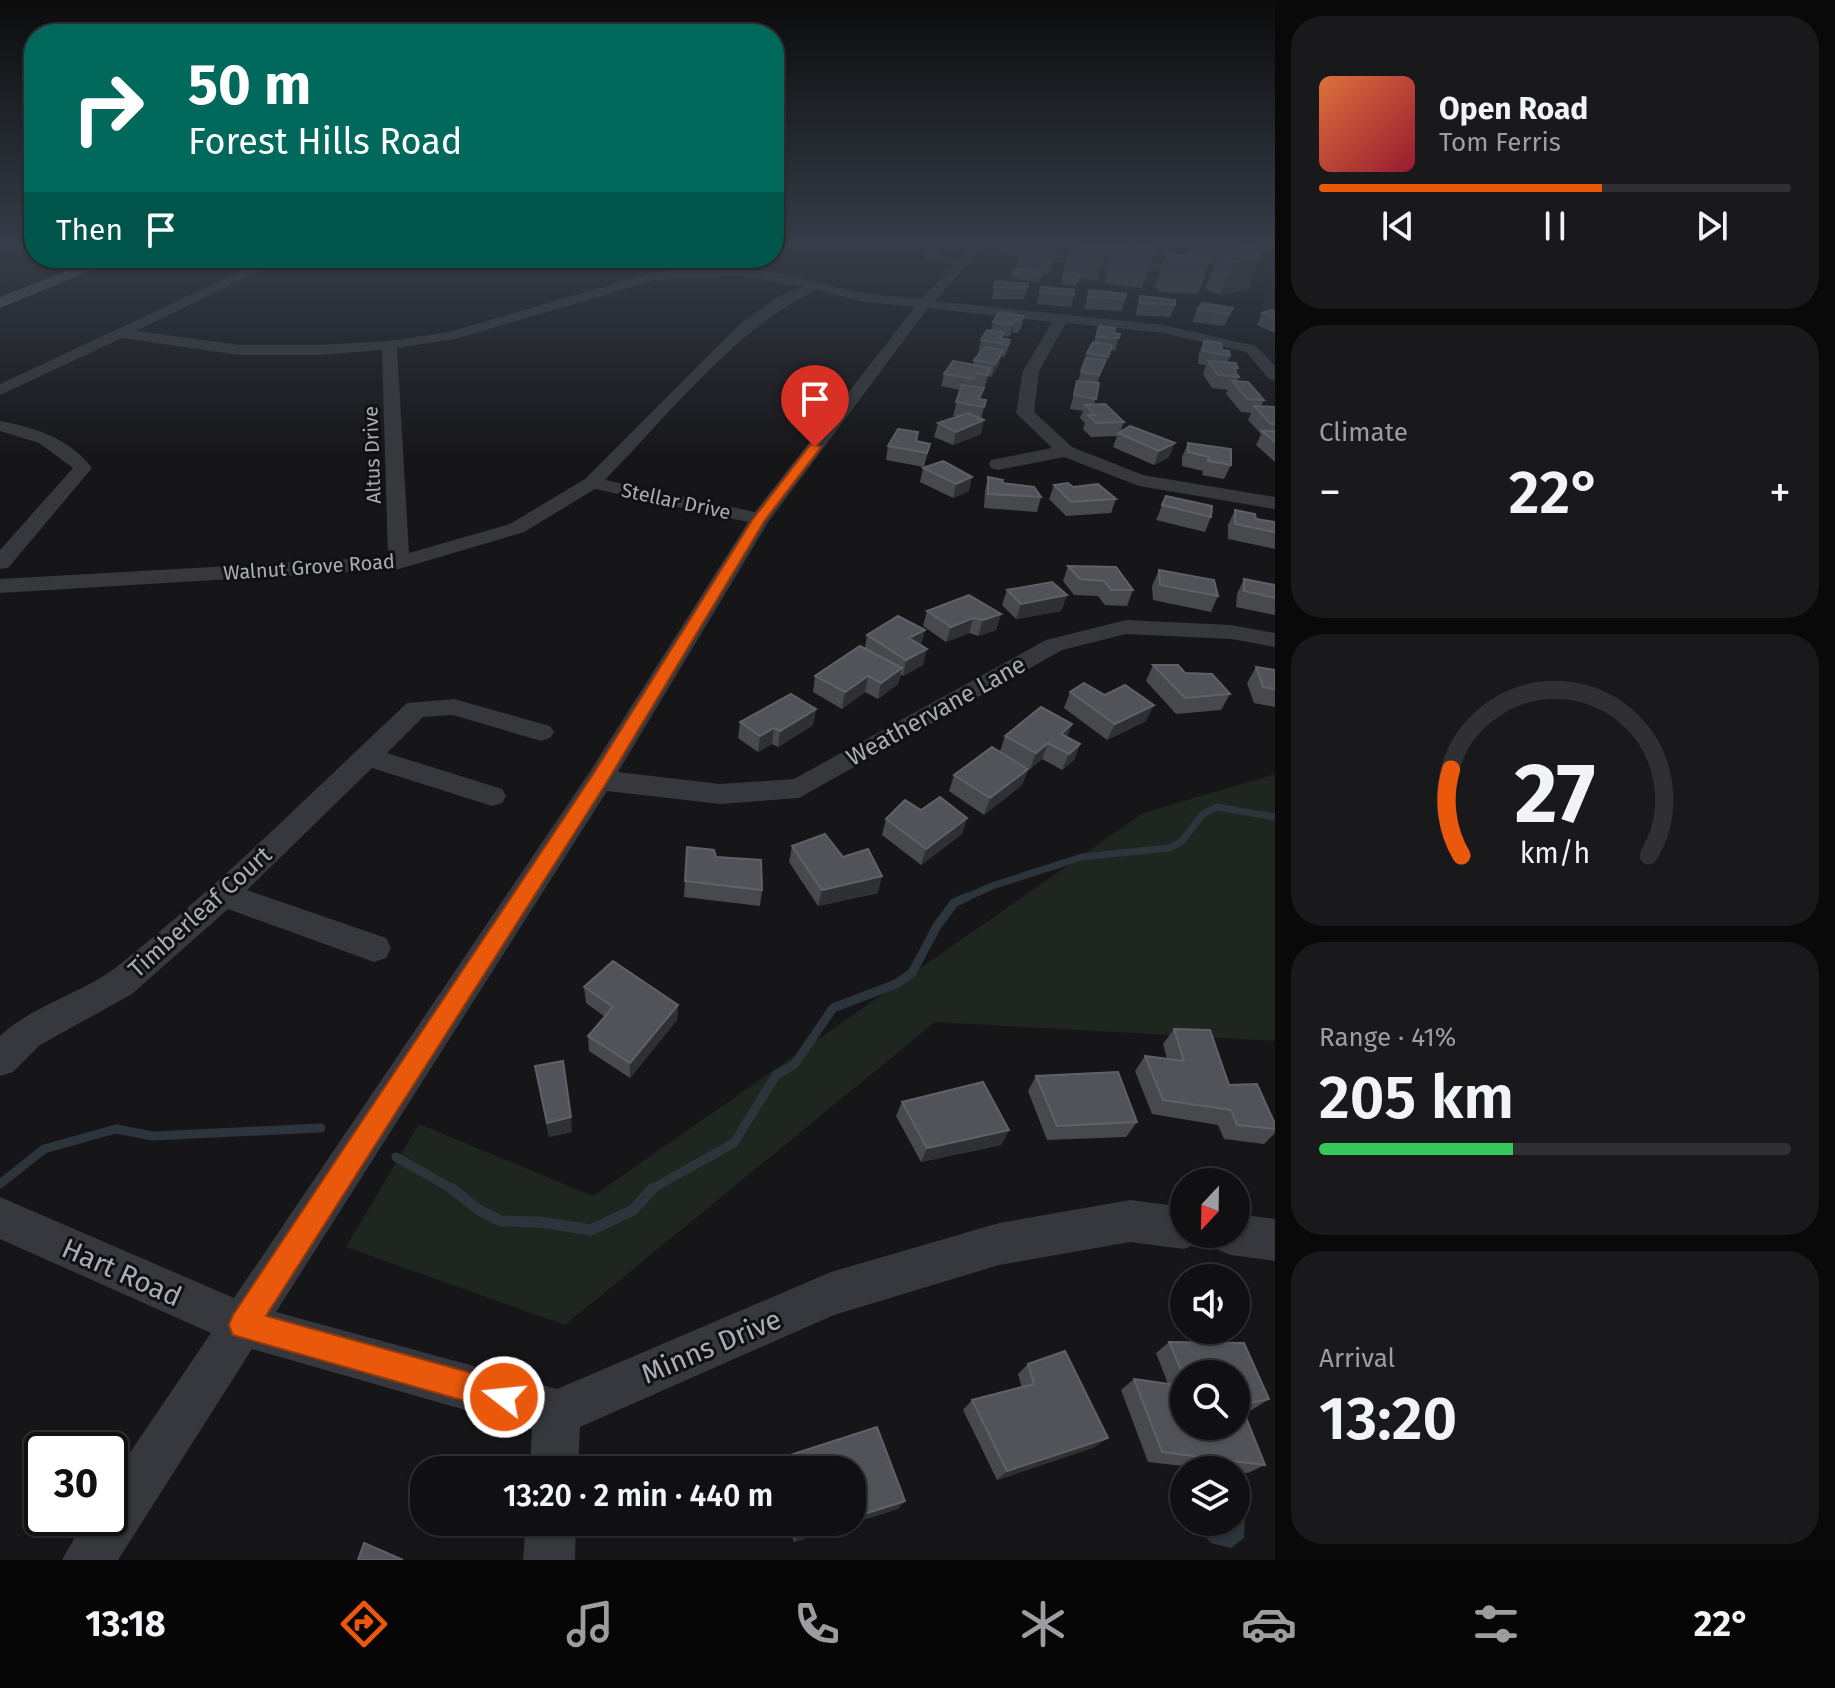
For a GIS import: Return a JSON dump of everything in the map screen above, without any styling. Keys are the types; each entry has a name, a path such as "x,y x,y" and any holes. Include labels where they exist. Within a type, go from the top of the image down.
{"street":[{"path":"0,390 162,315"},
{"path":"122,334 240,350 319,350 389,345 450,336 522,315"},
{"name":"Walnut Grove Road","path":"0,586 399,563 517,528 592,483 745,327 762,315"},
{"path":"88,1560 599,780 760,519 916,315"},
{"path":"1040,315 1163,329 1251,349 1275,376"},
{"path":"1062,317 1031,371 1025,413 1066,451 1139,480 1275,503"},
{"name":"Altus Drive","path":"389,345 399,563"},
{"path":"0,426 26,431 62,446 83,468 0,563"},
{"path":"998,464 1066,451"},
{"name":"Stellar Drive","path":"592,483 760,519"},
{"name":"Weathervane Lane","path":"599,780 720,794 799,788 1054,645 1126,627 1231,632 1275,640"},
{"name":"Timberleaf Court","path":"0,1060 27,1034 120,984 185,931 416,709 454,707 541,732"},
{"path":"366,756 492,796"},
{"path":"222,894 374,948"},
{"name":"Hart Road","path":"0,1218 244,1325"},
{"name":"Minns Drive","path":"557,1413 831,1294 999,1244 1130,1221 1170,1226"},
{"path":"1250,1237 1275,1240"},
{"path":"244,1325 557,1413 555,1456"},
{"path":"549,1560 550,1536"}],"shaded area":[{"path":"1275,774 1275,1041 935,1022 565,1325 346,1247 419,1124 593,1196 1143,813"},
{"path":"1205,1536 1244,1536 1231,1548 1211,1543"}],"building":[{"path":"997,315 1024,316 1012,325 993,322"},
{"path":"1099,326 1115,328 1114,333 1120,334 1119,338 1096,337"},
{"path":"987,330 1004,333 1000,338 1010,340 1008,345 981,340"},
{"path":"1204,341 1221,343 1222,350 1229,351 1230,356 1203,351"},
{"path":"1093,342 1112,345 1108,357 1087,353"},
{"path":"985,347 1003,350 995,364 974,360"},
{"path":"1086,358 1106,360 1099,375 1081,372"},
{"path":"953,361 990,368 987,375 977,373 973,379 944,374"},
{"path":"1208,361 1236,363 1238,368 1233,368 1239,377 1218,375"},
{"path":"1077,381 1099,383 1096,399 1074,395"},
{"path":"1232,381 1248,382 1264,400 1247,399"},
{"path":"962,385 984,388 978,399 986,400 984,407 956,402"},
{"path":"1105,404 1124,422 1096,423 1088,415 1095,415 1085,405"},
{"path":"1254,406 1275,407 1275,424 1271,424"},
{"path":"968,413 984,420 956,432 938,423"},
{"path":"1130,426 1175,443 1159,451 1118,433"},
{"path":"898,429 918,432 916,441 930,444 927,453 888,446"},
{"path":"1262,431 1275,431 1275,442"},
{"path":"1188,443 1231,449 1231,465 1208,461 1209,457 1188,452"},
{"path":"943,461 972,477 956,484 923,468"},
{"path":"988,477 1003,480 1002,483 1034,487 1041,497 988,494"},
{"path":"1068,483 1073,487 1098,484 1116,499 1071,502 1054,485"},
{"path":"1166,496 1212,506 1211,517 1162,505"},
{"path":"1235,510 1255,514 1256,519 1275,522 1275,532 1235,524"},
{"path":"1068,566 1116,567 1133,590 1111,590 1104,581 1080,579"},
{"path":"1159,570 1214,580 1218,596 1160,585"},
{"path":"1244,579 1275,585 1275,598 1244,591"},
{"path":"1052,582 1067,595 1021,604 1007,590"},
{"path":"969,595 1001,614 983,620 973,618 951,627 927,611"},
{"path":"898,616 925,630 909,638 927,649 906,660 867,635"},
{"path":"860,646 902,668 881,683 868,676 845,692 815,676"},
{"path":"1153,665 1178,665 1185,673 1212,674 1230,694 1185,698"},
{"path":"1256,667 1275,670 1275,689 1263,687"},
{"path":"1084,683 1105,695 1125,685 1154,705 1115,724 1070,692"},
{"path":"791,694 816,709 780,731 774,728 760,736 740,722"},
{"path":"1041,707 1072,724 1061,734 1080,744 1069,754 1048,743 1036,753 1005,736"},
{"path":"992,747 1028,769 990,798 954,775"},
{"path":"940,797 967,818 926,849 886,819 905,800 921,810"},
{"path":"825,834 843,857 868,849 882,876 822,890 792,846"},
{"path":"687,847 714,850 716,857 761,860 762,890 685,881"},
{"path":"613,961 678,1005 630,1063 588,1036 613,1007 584,987"},
{"path":"1174,1029 1210,1030 1229,1085 1257,1084 1275,1129 1237,1125 1231,1110 1163,1100 1145,1056 1184,1061"},
{"path":"563,1061 571,1117 547,1123 535,1066"},
{"path":"1118,1072 1137,1122 1057,1126 1036,1076"},
{"path":"983,1082 1009,1130 927,1148 902,1102"},
{"path":"1169,1342 1244,1344 1269,1399 1250,1403 1250,1360 1177,1360"},
{"path":"1065,1351 1108,1438 1007,1471 972,1400 1034,1384 1028,1364"},
{"path":"1134,1379 1170,1384 1170,1440 1250,1440 1250,1428 1265,1465 1250,1463 1250,1456 1194,1456 1162,1452"},
{"path":"877,1427 905,1501 866,1514 866,1456 788,1456"},
{"path":"364,1543 403,1560 358,1560"}],"waterway":[{"path":"963,899 992,886 1082,857 1169,848 1182,841 1202,815 1217,807 1275,817"},
{"path":"652,1189 734,1143 776,1075 794,1065 833,1008 896,984 912,973 937,926 954,903 967,897"},
{"path":"0,1184 44,1149 116,1129 153,1136 321,1128"},
{"path":"396,1157 452,1189"},
{"path":"452,1189 479,1210 501,1221 540,1222 591,1230 633,1210 652,1189"}],"route":[{"path":"504,1397 244,1325 599,780 760,519 815,447"}]}
